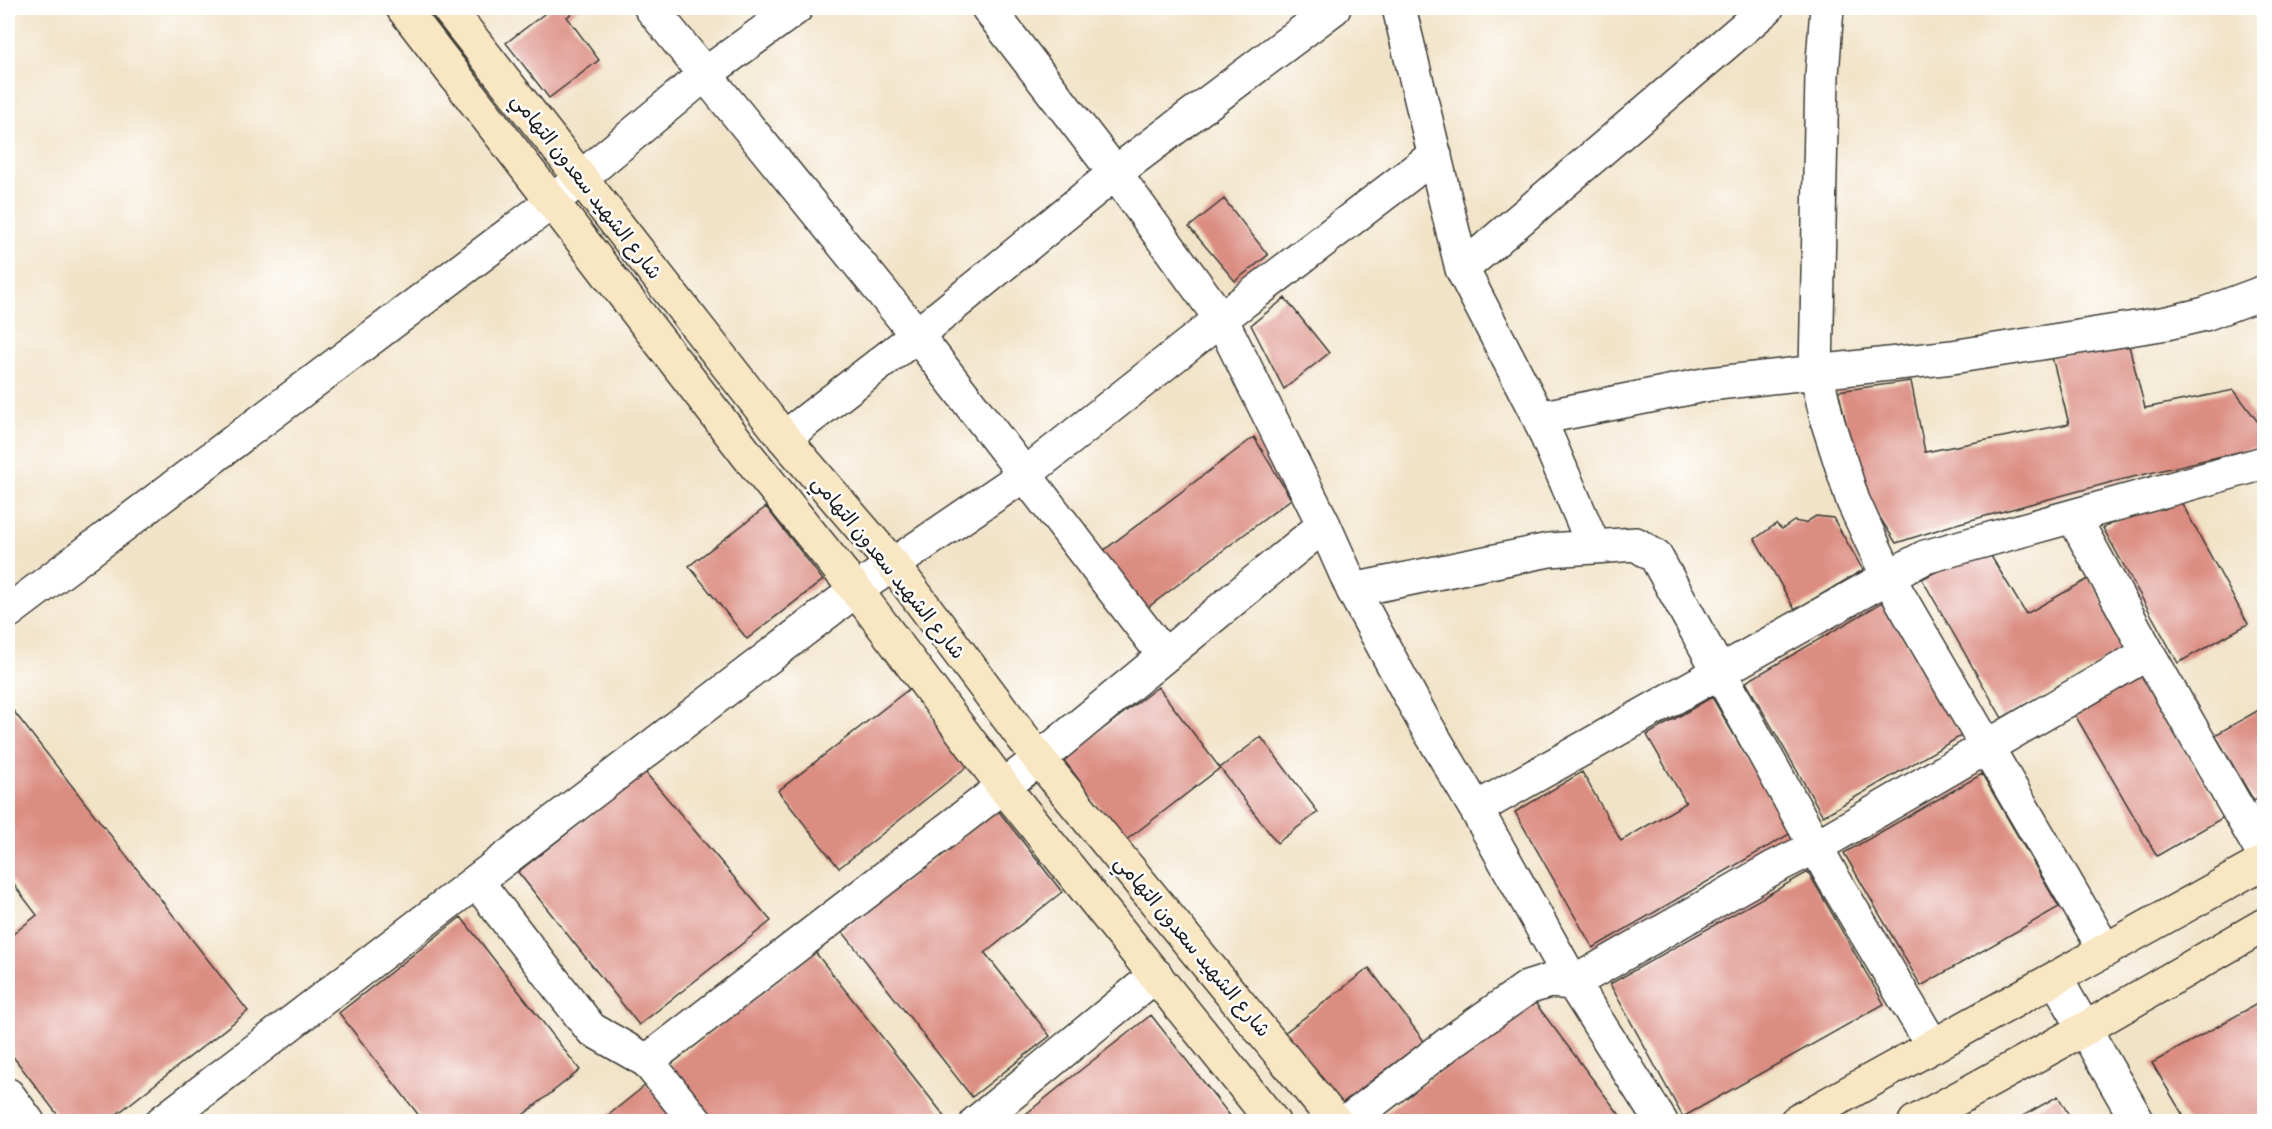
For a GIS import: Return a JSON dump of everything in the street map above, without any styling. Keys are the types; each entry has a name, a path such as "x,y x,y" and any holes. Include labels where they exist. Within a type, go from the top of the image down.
{"street":[{"name":"شارع الشهيد سعدون التهامي","path":"403,8 748,456 856,590 1004,786 1273,1122"},
{"name":"شارع الشهيد سعدون التهامي","path":"448,8 784,438 894,566 1039,759 1336,1122"},
{"path":"651,8 917,335 1163,654"},
{"path":"8,612 553,201 704,75 796,8"},
{"path":"988,8 1115,173 1221,319 1324,525 1353,590 1423,720 1476,809 1573,983 1661,1122"},
{"path":"784,438 917,335 1115,173 1334,8"},
{"path":"1399,8 1462,269 1539,418 1594,547"},
{"path":"1827,8 1822,75 1816,372 1828,423 1853,501 1888,577 2105,950"},
{"path":"1462,269 1745,14"},
{"path":"162,1122 477,882 531,836 856,590 1024,475 1435,154"},
{"path":"1539,418 1709,384 1952,357 2167,323 2205,314 2265,292"},
{"path":"1476,809 1925,557 2265,463"},
{"path":"2073,516 2148,653 2265,855"},
{"path":"647,1061 1039,759 1163,654 1324,525"},
{"path":"1353,590 1549,550 1636,544 1656,557 1817,846 1933,1046"},
{"path":"1347,1122 1448,1044 1527,988 1549,981 1573,983 1773,868 1817,846 2148,653"},
{"path":"1796,1122 2265,862"},
{"path":"477,882 591,1029 647,1061 696,1122"},
{"path":"1915,1122 2086,1028 2265,925"},
{"path":"977,1122 1156,975"},
{"path":"2056,979 2138,1122"},
{"path":"8,1095 28,1122"}],"building":[{"path":"552,8 579,8 567,17 599,60 549,98 506,43"},
{"path":"1224,199 1268,255 1235,281 1189,227"},
{"path":"1285,298 1329,353 1284,389 1251,325"},
{"path":"2129,346 2145,408 2234,390 2264,430 2264,446 2112,482 1956,524 1896,543 1863,491 1838,391 1911,381 1925,452 2069,424 2052,357"},
{"path":"1254,437 1291,499 1143,611 1099,554"},
{"path":"2180,500 2248,624 2178,663 2103,528 2134,511 2165,509"},
{"path":"766,507 823,580 747,639 689,566"},
{"path":"1816,516 1833,518 1863,570 1795,610 1755,539 1776,524 1782,529 1794,521 1805,523"},
{"path":"1991,556 2026,614 2090,578 2129,647 2002,718 1922,579 1945,567"},
{"path":"1883,602 1961,736 1823,816 1746,682"},
{"path":"2142,676 2224,817 2157,856 2075,715"},
{"path":"1158,687 1220,768 1125,841 1063,759"},
{"path":"909,689 969,765 839,868 778,791"},
{"path":"1712,697 1791,833 1593,948 1515,812 1582,772 1621,841 1686,803 1647,735"},
{"path":"8,704 248,1011 107,1122 63,1122 8,1050 8,938 37,915 8,877"},
{"path":"2264,707 2264,794 2254,801 2215,735"},
{"path":"1261,737 1318,812 1277,843 1220,768"},
{"path":"645,772 771,921 639,1025 518,872"},
{"path":"1982,774 2059,907 1921,986 1844,853"},
{"path":"997,809 1062,892 985,953 1050,1036 972,1097 842,931"},
{"path":"1808,872 1884,1004 1683,1117 1610,984"},
{"path":"461,917 580,1070 514,1122 424,1122 339,1013"},
{"path":"815,952 946,1118 941,1122 715,1122 670,1065"},
{"path":"1369,968 1424,1041 1338,1106 1283,1034"},
{"path":"1533,1000 1625,1122 1373,1122"},
{"path":"2264,1000 2264,1117 2256,1122 2187,1122 2152,1063"},
{"path":"1151,1015 1235,1122 1016,1122 1073,1076"},
{"path":"647,1084 676,1122 600,1122"},
{"path":"2058,1096 2073,1122 2012,1122"}]}
